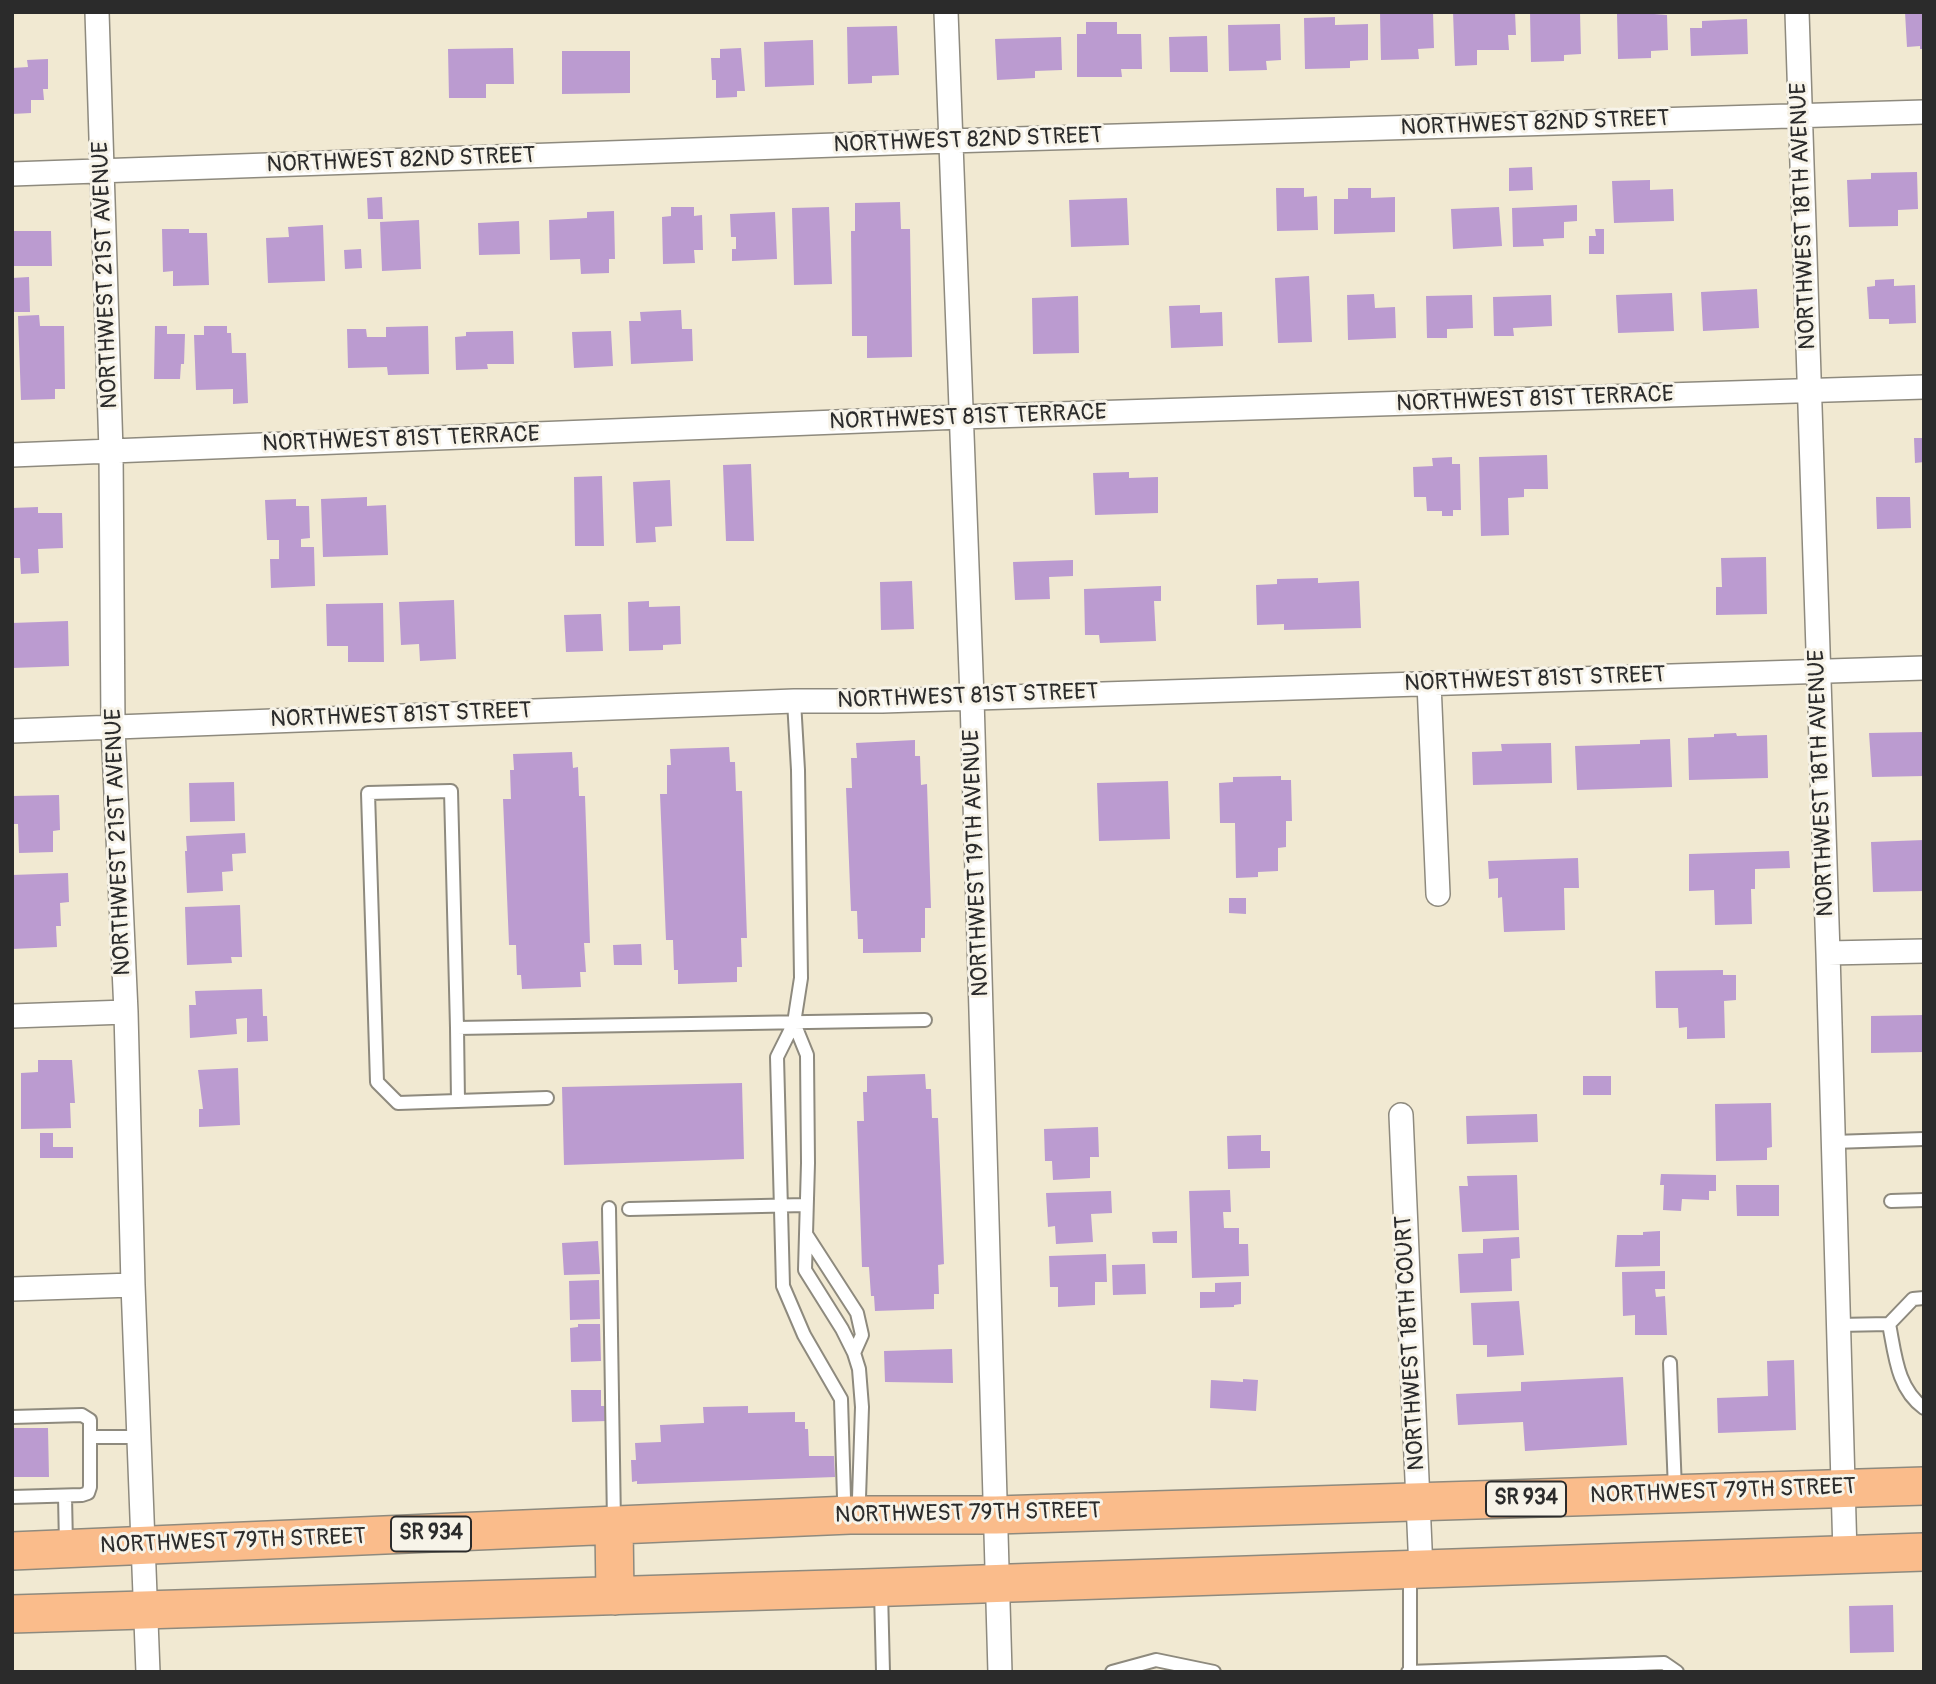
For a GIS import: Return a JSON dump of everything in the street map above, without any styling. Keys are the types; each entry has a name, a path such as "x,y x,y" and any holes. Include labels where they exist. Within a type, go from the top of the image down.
{"main road":[{"name":"NORTHWEST 79TH STREET","path":"12,1551 850,1515 996,1515 1924,1486"},
{"path":"614,1526 615,1596"},
{"path":"12,1614 881,1588 1924,1552"}],"street":[{"name":"NORTHWEST 21ST AVENUE","path":"97,12 111,451 113,727 126,1012 148,1672"},
{"name":"NORTHWEST 19TH AVENUE","path":"946,12 972,698 1000,1672"},
{"name":"NORTHWEST 18TH AVENUE","path":"1797,12 1828,953 1844,1554"},
{"name":"NORTHWEST 82ND STREET","path":"12,174 949,141 1801,117 1924,111"},
{"name":"NORTHWEST 81ST TERRACE","path":"12,455 961,417 1924,387"},
{"name":"NORTHWEST 81ST STREET","path":"12,732 794,701 972,698 1924,668"},
{"path":"1429,683 1438,894"},
{"path":"1828,953 1924,951"},
{"path":"12,1016 126,1012"},
{"name":"NORTHWEST 18TH COURT","path":"1401,1115 1418,1503 1416,1570"},
{"path":"12,1289 133,1285"}],"lane":[{"path":"794,701 798,770 801,978 794,1023 777,1057 783,1286 804,1335 841,1399 844,1498 850,1515"},
{"path":"458,1101 451,791 368,793 377,1082 398,1103 458,1101 547,1098"},
{"path":"457,1028 925,1020"},
{"path":"794,1023 807,1055 805,1270 842,1329 859,1369 862,1407 859,1498 850,1515"},
{"path":"1833,1142 1924,1139"},
{"path":"1891,1201 1924,1200"},
{"path":"629,1209 806,1205"},
{"path":"609,1208 614,1526"},
{"path":"805,1233 857,1313 862,1335 854,1353"},
{"path":"1838,1325 1889,1324 1913,1299 1924,1298"},
{"path":"1889,1324 1900,1377 1913,1401 1924,1408"},
{"path":"1670,1363 1675,1494"},
{"path":"12,1417 82,1415 90,1420 88,1493 12,1497"},
{"path":"90,1437 139,1437"},
{"path":"65,1496 66,1549"},
{"path":"1416,1570 1409,1672 1664,1663 1677,1672"},
{"path":"881,1588 883,1672"},
{"path":"1112,1672 1156,1660 1214,1672"}],"building":[{"path":"1433,12 1434,48 1418,49 1419,59 1381,60 1380,13"},
{"path":"1453,12 1515,12 1516,35 1508,35 1509,50 1477,50 1477,65 1455,66"},
{"path":"1530,12 1580,12 1581,54 1564,55 1564,61 1531,62"},
{"path":"1628,12 1667,15 1668,50 1651,51 1651,58 1618,59 1617,14"},
{"path":"1905,12 1924,12 1924,49 1920,49 1920,46 1907,47"},
{"path":"1335,17 1335,25 1368,24 1368,60 1350,61 1350,68 1305,69 1304,18"},
{"path":"1747,19 1748,54 1691,56 1690,28 1702,28 1702,21"},
{"path":"1086,22 1117,22 1117,34 1141,34 1142,69 1121,69 1122,77 1077,77 1077,34 1086,34"},
{"path":"1280,24 1281,60 1266,61 1267,70 1229,71 1228,25"},
{"path":"897,26 899,75 872,76 872,83 848,84 847,27"},
{"path":"1207,36 1208,72 1170,72 1169,37"},
{"path":"1061,37 1062,70 1035,71 1035,78 997,80 995,39"},
{"path":"813,40 814,85 765,87 764,42"},
{"path":"513,48 514,84 486,84 486,98 449,98 448,49"},
{"path":"741,48 745,91 737,91 737,97 716,98 716,80 712,80 711,58 720,58 720,49"},
{"path":"562,51 630,51 630,93 562,94"},
{"path":"48,59 48,89 43,89 44,100 31,100 31,113 12,114 12,68 28,67 27,60"},
{"path":"1532,167 1533,190 1509,191 1509,168"},
{"path":"1917,172 1918,209 1898,210 1898,226 1849,227 1847,180 1871,179 1871,173"},
{"path":"1650,180 1650,190 1673,189 1674,221 1614,223 1612,181"},
{"path":"1276,188 1304,188 1304,197 1317,196 1318,230 1277,231"},
{"path":"1348,188 1371,188 1371,198 1395,197 1395,232 1334,234 1334,199 1348,199"},
{"path":"382,197 383,219 368,219 367,198"},
{"path":"1127,198 1129,245 1071,247 1069,200"},
{"path":"900,202 901,229 910,229 912,357 867,358 867,336 852,336 851,231 855,231 855,203"},
{"path":"1577,205 1577,221 1564,222 1564,238 1543,239 1544,246 1513,247 1512,208"},
{"path":"671,207 694,207 694,216 702,215 703,250 694,250 695,263 663,264 662,217 671,216"},
{"path":"829,207 832,284 794,285 792,208"},
{"path":"1499,207 1502,246 1453,249 1451,209"},
{"path":"614,211 615,259 609,259 609,273 581,274 580,259 550,260 549,220 587,218 587,212"},
{"path":"775,212 777,259 732,261 736,237 731,237 730,214"},
{"path":"419,220 421,269 382,271 380,222"},
{"path":"519,221 520,254 479,255 478,223"},
{"path":"323,225 325,281 268,283 266,238 289,237 288,227"},
{"path":"162,229 189,229 189,233 207,233 209,285 173,286 173,271 163,272"},
{"path":"1595,229 1604,229 1604,254 1589,254 1589,236 1596,236"},
{"path":"12,231 51,231 52,266 12,266"},
{"path":"361,249 362,268 345,269 344,250"},
{"path":"1309,276 1312,342 1278,343 1275,278"},
{"path":"29,277 30,312 12,312 12,278"},
{"path":"1894,279 1894,286 1915,285 1916,323 1889,324 1889,319 1869,319 1867,287 1875,286 1875,280"},
{"path":"1757,289 1759,328 1703,331 1701,292"},
{"path":"1672,293 1674,331 1618,333 1616,295"},
{"path":"1374,294 1375,308 1395,307 1396,338 1348,340 1347,295"},
{"path":"1472,295 1473,328 1447,329 1447,338 1427,338 1426,296"},
{"path":"1551,295 1552,326 1513,328 1514,336 1494,336 1493,297"},
{"path":"1078,296 1079,353 1033,354 1032,298"},
{"path":"1200,305 1200,313 1222,312 1223,346 1171,348 1169,306"},
{"path":"681,310 682,329 692,329 693,361 631,364 629,321 641,321 640,312"},
{"path":"39,315 40,326 64,326 65,389 55,389 55,399 21,400 18,316"},
{"path":"155,326 167,326 167,334 185,334 184,364 181,364 180,379 154,379"},
{"path":"204,326 227,326 227,333 231,333 232,353 246,353 248,403 233,404 233,389 196,390 194,335 204,335"},
{"path":"428,326 429,374 388,375 387,367 348,368 347,329 366,329 367,337 386,337 386,327"},
{"path":"513,331 514,364 487,364 488,369 456,370 455,337 466,336 466,332"},
{"path":"611,331 613,366 574,368 572,332"},
{"path":"1914,438 1924,438 1924,462 1915,463"},
{"path":"1547,455 1548,489 1524,489 1524,497 1508,498 1509,535 1481,536 1479,457"},
{"path":"1452,457 1452,464 1460,464 1461,510 1453,510 1453,516 1442,516 1442,511 1427,511 1426,497 1414,497 1413,467 1433,466 1432,458"},
{"path":"751,464 754,541 726,541 723,465"},
{"path":"1129,472 1129,478 1158,477 1158,513 1095,515 1093,473"},
{"path":"602,476 604,546 575,546 574,477"},
{"path":"670,480 672,526 655,527 656,542 636,543 633,482"},
{"path":"367,497 367,506 386,505 388,555 323,557 321,499"},
{"path":"1876,497 1910,497 1911,528 1877,529"},
{"path":"296,499 296,506 309,506 310,538 301,539 301,547 314,547 315,586 271,588 270,559 279,559 279,540 267,540 265,500"},
{"path":"38,507 38,513 62,513 63,548 38,549 39,573 21,574 20,558 12,558 12,508"},
{"path":"1766,557 1767,614 1716,615 1716,587 1722,587 1721,558"},
{"path":"1073,560 1073,576 1049,577 1050,599 1015,600 1013,562"},
{"path":"1318,578 1318,583 1359,581 1361,628 1284,630 1284,624 1257,625 1256,585 1277,584 1277,579"},
{"path":"912,581 914,629 881,630 880,582"},
{"path":"1161,586 1161,601 1154,601 1156,641 1100,643 1099,635 1085,635 1084,589"},
{"path":"454,600 456,659 420,661 419,644 401,645 399,602"},
{"path":"649,601 649,607 680,606 681,644 663,645 663,650 629,651 628,602"},
{"path":"383,603 384,662 348,662 348,646 327,646 326,604"},
{"path":"601,614 603,651 566,652 564,615"},
{"path":"68,621 69,666 12,668 12,623"},
{"path":"1924,732 1924,776 1872,777 1869,733"},
{"path":"1736,733 1737,736 1767,735 1768,778 1689,780 1688,738"},
{"path":"1670,739 1672,787 1577,790 1575,746 1640,744 1640,740"},
{"path":"915,740 915,756 920,756 921,785 927,784 931,908 925,908 925,938 921,938 921,952 863,953 863,939 858,939 857,911 851,911 846,788 852,788 851,758 857,758 856,743"},
{"path":"1551,743 1552,783 1473,785 1472,752 1502,751 1501,744"},
{"path":"729,747 730,762 735,762 736,791 742,791 747,938 741,938 742,967 737,967 737,982 678,984 678,970 674,970 673,940 666,940 660,794 667,794 670,749"},
{"path":"572,752 573,768 578,767 579,796 585,796 590,943 584,943 586,972 580,972 581,987 522,989 521,975 517,975 516,945 509,945 503,799 511,799 510,770 514,770 513,754"},
{"path":"1281,776 1281,780 1291,780 1292,821 1286,821 1286,847 1278,848 1278,871 1258,872 1258,877 1236,878 1235,823 1220,823 1219,783 1233,782 1233,777"},
{"path":"1168,781 1170,839 1099,841 1097,783"},
{"path":"234,782 235,821 190,822 189,783"},
{"path":"59,795 60,830 53,831 53,852 19,853 18,824 12,824 12,796"},
{"path":"245,833 246,853 232,854 233,871 222,872 223,891 187,893 186,836"},
{"path":"1924,840 1924,891 1873,892 1871,842"},
{"path":"1789,851 1790,868 1755,869 1755,889 1751,889 1752,924 1715,925 1714,890 1689,891 1689,854"},
{"path":"1578,858 1579,888 1564,888 1565,930 1504,932 1502,897 1498,898 1498,878 1489,879 1488,861"},
{"path":"68,873 69,902 60,903 61,926 56,926 57,947 12,949 12,875"},
{"path":"1229,898 1246,898 1246,914 1229,913"},
{"path":"240,905 242,957 231,957 232,963 187,965 185,907"},
{"path":"641,944 642,965 614,965 613,945"},
{"path":"1723,970 1723,975 1736,975 1736,1000 1724,1001 1725,1038 1687,1039 1687,1027 1679,1028 1678,1008 1656,1008 1655,971"},
{"path":"262,989 263,1016 267,1016 268,1041 247,1042 247,1018 236,1019 237,1034 190,1038 189,1005 196,1005 195,991"},
{"path":"1924,1015 1924,1052 1871,1053 1871,1016"},
{"path":"38,1060 72,1060 75,1103 70,1103 71,1128 21,1129 21,1073 38,1072"},
{"path":"238,1068 240,1125 199,1127 199,1109 203,1109 198,1070"},
{"path":"925,1074 926,1089 931,1089 932,1118 938,1118 944,1264 938,1265 939,1294 934,1294 934,1309 875,1311 869,1267 862,1267 857,1121 864,1121 863,1092 867,1092 867,1076"},
{"path":"1583,1076 1611,1076 1611,1095 1583,1095"},
{"path":"742,1083 744,1159 564,1165 562,1087"},
{"path":"1771,1103 1772,1147 1767,1148 1767,1160 1716,1161 1715,1104"},
{"path":"1537,1114 1538,1142 1467,1144 1466,1116"},
{"path":"1098,1127 1099,1157 1090,1157 1090,1178 1053,1180 1052,1161 1045,1161 1044,1129"},
{"path":"40,1133 53,1133 53,1147 73,1147 73,1158 40,1158"},
{"path":"1261,1135 1261,1151 1270,1151 1270,1168 1228,1169 1227,1136"},
{"path":"1661,1174 1716,1175 1716,1191 1709,1191 1709,1200 1682,1199 1681,1211 1663,1210 1664,1185 1660,1185"},
{"path":"1517,1175 1519,1230 1462,1232 1459,1186 1468,1186 1467,1176"},
{"path":"1736,1185 1779,1185 1779,1216 1737,1216"},
{"path":"1230,1190 1231,1212 1223,1212 1224,1228 1239,1228 1239,1244 1248,1244 1249,1276 1192,1278 1189,1191"},
{"path":"1111,1191 1112,1213 1091,1214 1093,1242 1056,1244 1055,1226 1048,1227 1046,1193"},
{"path":"1177,1231 1177,1243 1153,1243 1152,1232"},
{"path":"1660,1231 1660,1266 1615,1267 1617,1235 1643,1235 1643,1232"},
{"path":"1519,1237 1520,1258 1511,1259 1512,1291 1460,1293 1458,1254 1483,1253 1483,1239"},
{"path":"598,1241 600,1274 564,1275 562,1243"},
{"path":"1106,1254 1107,1282 1095,1282 1095,1305 1058,1307 1058,1287 1050,1287 1049,1256"},
{"path":"1145,1264 1146,1294 1113,1295 1112,1265"},
{"path":"1665,1271 1665,1289 1655,1289 1656,1297 1665,1296 1667,1335 1635,1335 1635,1315 1623,1316 1622,1272"},
{"path":"599,1280 600,1319 570,1320 569,1281"},
{"path":"1241,1282 1241,1304 1234,1307 1200,1308 1200,1292 1215,1292 1215,1283"},
{"path":"1519,1301 1524,1355 1487,1357 1487,1345 1473,1345 1471,1303"},
{"path":"578,1324 600,1324 601,1361 571,1362 570,1328 578,1327"},
{"path":"952,1349 953,1383 885,1382 884,1351"},
{"path":"1794,1360 1796,1430 1718,1433 1717,1398 1768,1396 1767,1361"},
{"path":"1623,1377 1627,1445 1525,1451 1523,1422 1458,1425 1456,1394 1521,1391 1521,1382"},
{"path":"1243,1379 1258,1380 1256,1411 1210,1408 1211,1380 1243,1382"},
{"path":"571,1390 601,1390 601,1406 607,1406 607,1421 572,1422"},
{"path":"748,1406 748,1413 795,1412 795,1422 805,1422 805,1429 808,1429 809,1456 834,1456 835,1477 637,1484 637,1481 632,1482 631,1460 636,1460 635,1443 661,1442 660,1425 704,1423 703,1407"},
{"path":"12,1428 48,1428 49,1477 12,1477"},
{"path":"1893,1605 1894,1652 1850,1653 1849,1606"}]}
